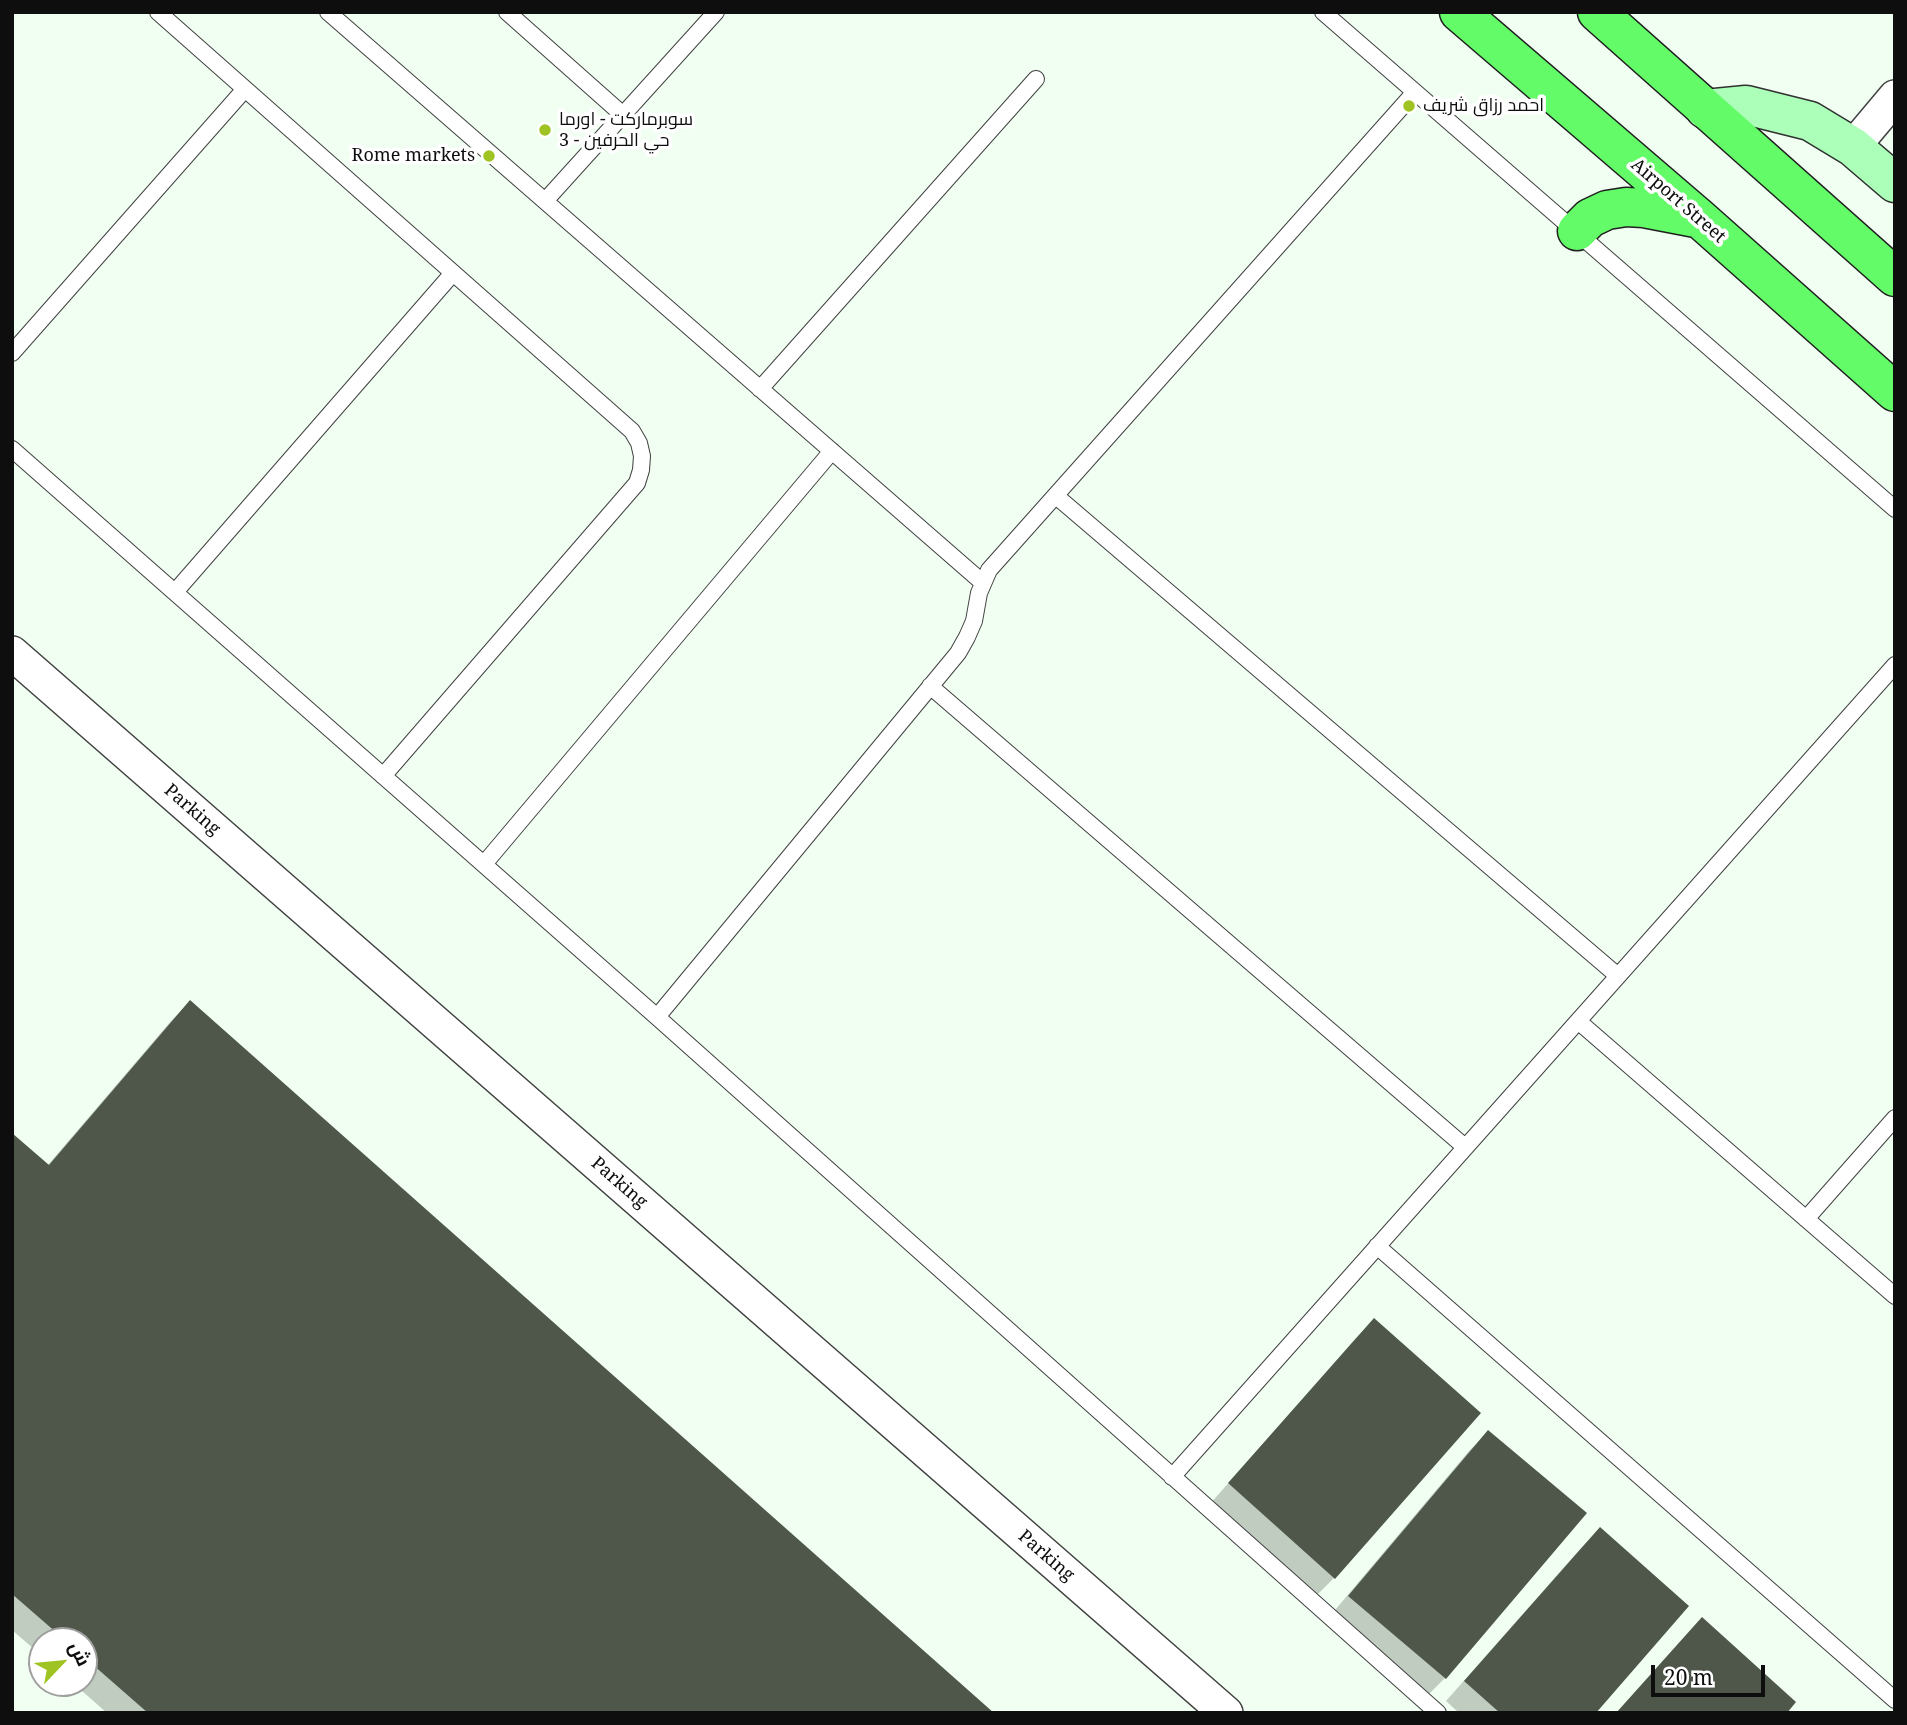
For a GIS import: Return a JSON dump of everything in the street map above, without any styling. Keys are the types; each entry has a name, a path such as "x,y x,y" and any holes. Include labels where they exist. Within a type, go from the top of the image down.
{"main road":[{"name":"Airport Street","path":"1459,12 1699,218 1886,373"},
{"path":"1604,16 1895,276"},
{"path":"1577,231 1590,218 1607,210 1626,207 1699,218"}],"street":[{"path":"1853,147 1895,97"},
{"path":"1705,109 1746,105 1811,121 1853,147 1895,183"},
{"name":"Parking","path":"12,653 1226,1713"}],"lane":[{"path":"158,12 632,431 639,443 642,456 637,483 383,776"},
{"path":"328,12 982,582"},
{"path":"507,12 622,115"},
{"path":"545,201 716,12"},
{"path":"1323,12 1895,509"},
{"path":"760,388 1036,79"},
{"path":"12,353 245,89"},
{"path":"657,1017 958,653 974,621 982,582 989,570 1415,92"},
{"path":"175,592 453,272"},
{"path":"12,449 657,1017 1438,1713"},
{"path":"484,864 832,451"},
{"path":"1056,496 1618,976"},
{"path":"1172,1477 1895,665"},
{"path":"930,686 1465,1147"},
{"path":"1578,1021 1895,1296"},
{"path":"1806,1220 1895,1118"},
{"path":"1377,1246 1895,1700"}],"building":[{"path":"190,1000 994,1713 148,1713 98,1669 98,1627 50,1627 12,1594 12,1133 49,1165"},
{"path":"1374,1318 1481,1413 1335,1579 1228,1483"},
{"path":"1488,1430 1587,1513 1446,1679 1348,1596"},
{"path":"1600,1527 1689,1606 1596,1713 1500,1713 1464,1681"},
{"path":"1702,1617 1796,1702 1787,1713 1616,1713"}],"place":[{"name":"احمد رزاق شريف","path":"1409,106"},
{"name":"سوبرماركت - اورما 3 - حي الحرفين","path":"545,130"},
{"name":"Rome markets","path":"489,156"}]}
